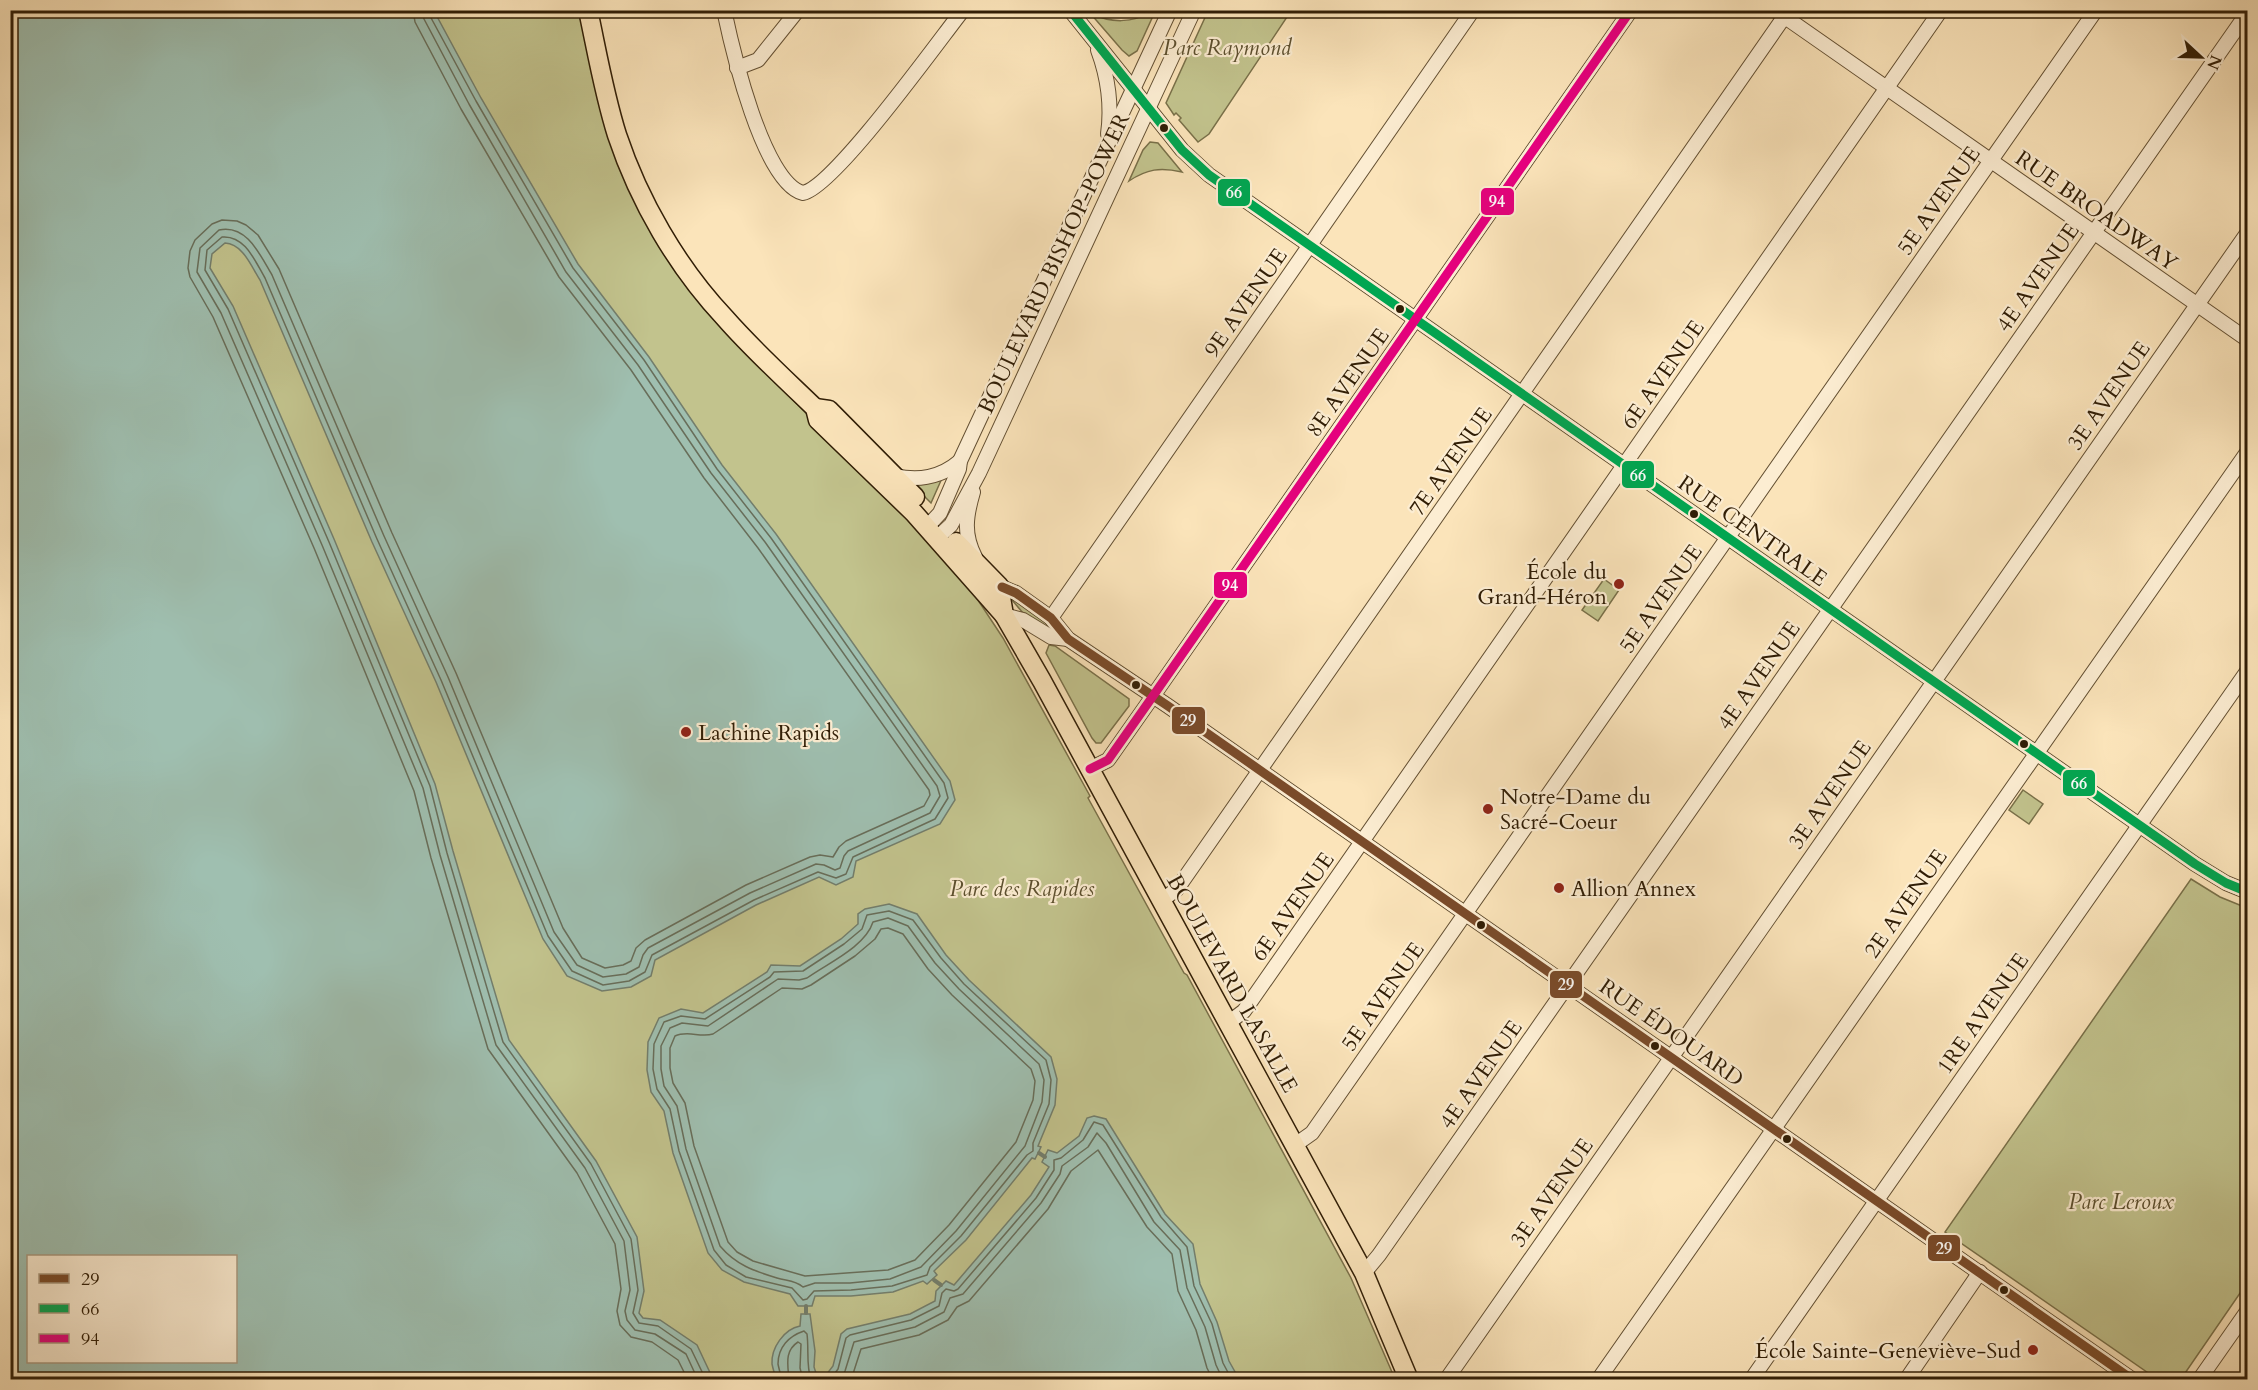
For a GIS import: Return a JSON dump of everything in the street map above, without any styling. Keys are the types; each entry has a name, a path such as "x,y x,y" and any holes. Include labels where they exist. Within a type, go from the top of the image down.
{"main road":[{"name":"BOULEVARD LASALLE","path":"588,10 604,89 617,135 636,182 660,230 685,269 723,317 815,408 818,420 935,530 969,557 999,586 1004,615"},
{"name":"BOULEVARD LASALLE","path":"815,408 829,410 895,476 983,594 1004,615 1364,1273 1408,1380"}],"street":[{"path":"724,10 737,68 752,115 776,165 791,187 803,193 810,192 863,139 963,10"},
{"path":"737,68 753,63 763,55 798,10"},
{"name":"RUE CENTRALE","path":"1070,10 1182,150 1209,175 2139,825 2211,874 2246,889"},
{"name":"BOULEVARD BISHOP-POWER","path":"935,530 960,469 960,461 1170,10"},
{"name":"BOULEVARD BISHOP-POWER","path":"935,530 979,473 1194,10"},
{"name":"9E AVENUE","path":"1050,618 1473,10"},
{"name":"8E AVENUE","path":"1090,769 1108,760 1631,10"},
{"name":"6E AVENUE","path":"1228,1023 1244,1011 1941,10"},
{"name":"5E AVENUE","path":"1294,1145 1310,1135 2096,10"},
{"name":"4E AVENUE","path":"1364,1273 1379,1256 2247,12"},
{"name":"RUE BROADWAY","path":"1783,13 1887,89 2247,340"},
{"name":"7E AVENUE","path":"1161,901 1175,891 1521,395 1783,13"},
{"path":"1093,40 1103,65 1109,97 1109,123 1105,151"},
{"name":"3E AVENUE","path":"1446,1380 2247,232"},
{"name":"2E AVENUE","path":"1598,1380 2247,451"},
{"path":"895,476 910,479 934,476 960,461"},
{"path":"979,473 966,526 970,547 982,569"},
{"name":"RUE ÉDOUARD","path":"999,586 1016,593 1050,618 1068,639 1362,841 2133,1380"},
{"name":"RUE ÉDOUARD","path":"1004,615 1023,620 1051,637 1068,639"},
{"name":"1RE AVENUE","path":"1750,1380 2247,670"},
{"path":"1906,1380 1980,1272"},
{"path":"2199,1380 2247,1310"}],"green space":[{"name":"Lachine Rapids","path":"10,11 580,11 601,110 716,321 922,532 972,591 1003,638 1351,1278 1395,1379 11,1379"},
{"path":"1151,11 1153,16 1137,51 1129,56 1090,13 1105,19 1121,21 1137,18"},
{"name":"Parc Raymond","path":"1208,11 1291,11 1209,134 1198,142 1179,120 1181,118 1176,113 1174,115 1166,103"},
{"path":"1150,142 1158,143 1182,172 1154,170 1129,181 1143,150"},
{"path":"943,476 931,503 912,484"},
{"path":"1604,579 1619,590 1598,621 1582,610"},
{"path":"1013,599 1044,619 1050,631 1023,613"},
{"path":"1049,645 1055,646 1129,699 1129,706 1101,743 1096,743 1092,738 1046,653"},
{"path":"2023,790 2043,804 2029,824 2009,810"},
{"name":"Parc Leroux","path":"2191,879 2220,897 2247,908 2247,1283 2181,1379 2157,1379 1945,1232"}],"water":[{"name":"Lachine Rapids","path":"10,11 434,11 481,98 578,264 649,357 722,465 776,534 950,781 955,800 940,824 856,861 853,877 836,885 819,877 756,905 655,960 651,976 631,987 602,991 567,976 543,939 436,682 372,542 260,280 250,262 237,247 225,243 212,254 210,268 233,306 334,539 435,784 509,1040 596,1161 637,1237 644,1291 639,1313 643,1318 660,1320 697,1345 713,1379 11,1379"},
{"path":"889,904 917,914 946,955 969,980 1051,1057 1057,1079 1055,1105 1035,1159 1032,1158 966,1240 934,1271 937,1275 927,1284 923,1281 893,1292 851,1296 815,1296 812,1306 798,1306 790,1294 744,1282 722,1270 708,1253 673,1153 664,1111 651,1092 647,1070 648,1042 659,1018 681,1009 703,1013 767,972 771,965 800,966 841,939 858,924 858,914 865,909"},
{"path":"1094,1116 1106,1119 1165,1214 1193,1244 1200,1284 1217,1322 1229,1361 1239,1379 823,1379 833,1366 841,1334 847,1329 910,1314 935,1301 936,1291 946,1281 954,1285 1031,1195 1049,1167 1042,1162 1048,1150 1057,1153 1079,1136 1087,1118"},
{"path":"801,1314 810,1314 815,1351 814,1367 818,1379 776,1379 772,1358 776,1346 784,1335 800,1326"}],"waterway":[{"path":"1039,1153 1045,1157"},
{"path":"934,1280 941,1285"},
{"path":"806,1306 806,1313"}],"transit line":[{"name":"66","path":"1070,10 1182,150 1209,175 2195,864 2226,883 2248,892"},
{"name":"94","path":"1090,769 1108,760 1631,10"},
{"name":"29","path":"1002,587 1016,593 1051,618 1068,639 1168,706 2133,1380"}],"place":[{"name":"École du Grand-Héron","path":"1619,584"},
{"name":"Lachine Rapids","path":"686,732"},
{"name":"Notre-Dame du Sacré-Coeur","path":"1488,809"},
{"name":"Allion Annex","path":"1559,888"},
{"name":"École Sainte-Geneviève-Sud","path":"2033,1350"}],"park label":[{"name":"Parc des Rapides","path":"1022,888"}]}
